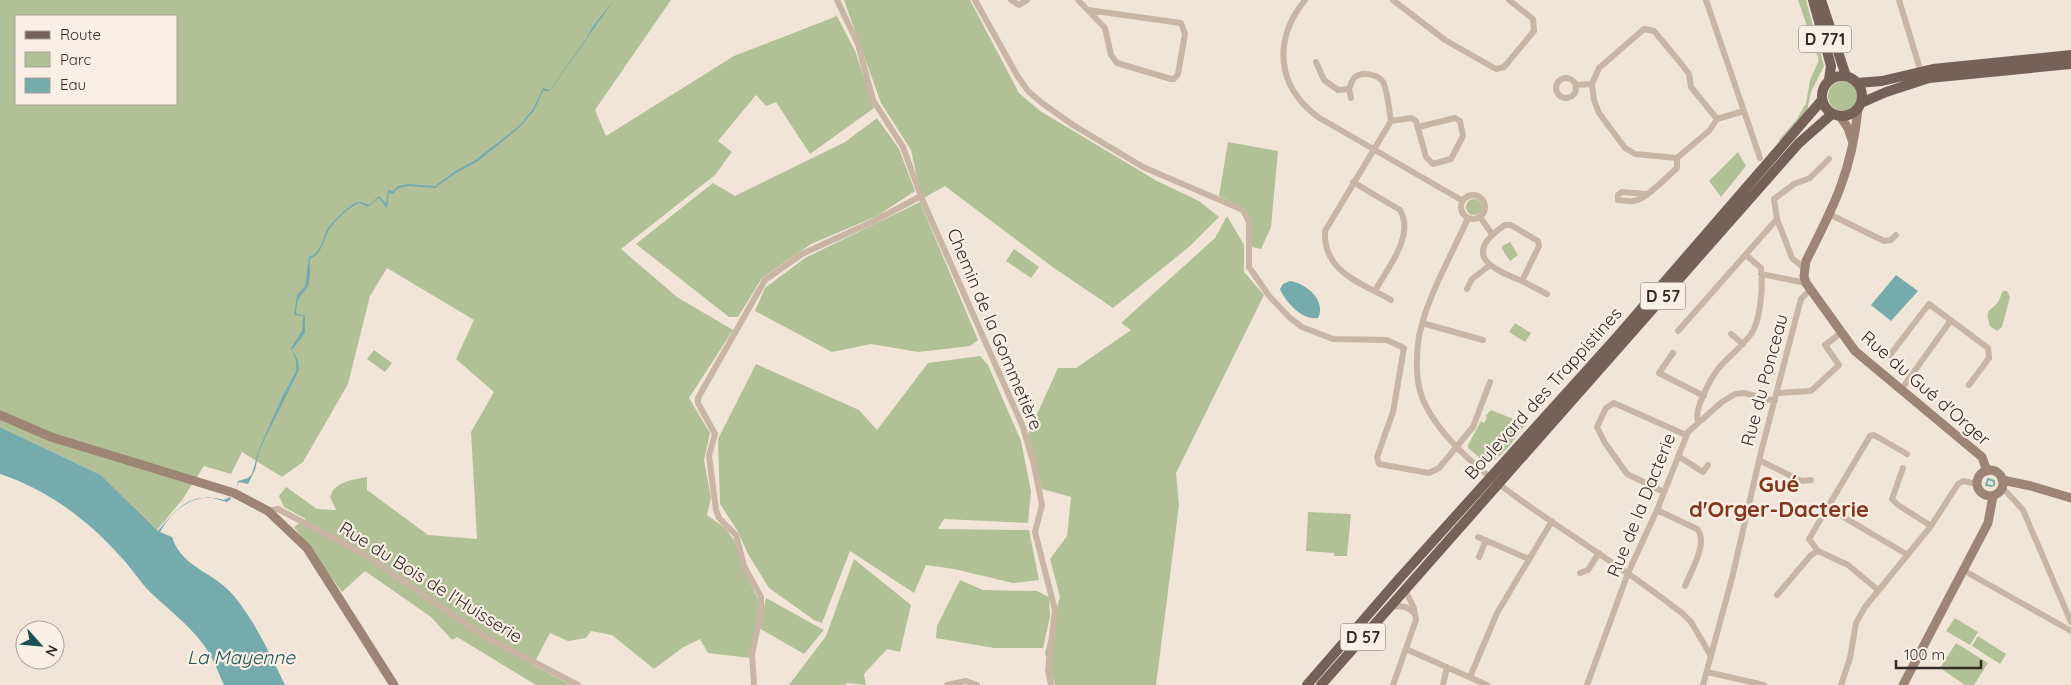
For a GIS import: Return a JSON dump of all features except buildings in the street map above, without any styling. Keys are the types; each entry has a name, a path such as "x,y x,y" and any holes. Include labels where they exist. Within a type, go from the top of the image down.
{"main road":[{"name":"D 771","path":"1813,0 1831,66 1830,80"},
{"name":"D 771","path":"1821,0 1846,76"},
{"path":"1852,143 1848,128 1822,100 1823,89 1830,80 1846,76 1857,82 1882,81 1921,72 2071,55"},
{"path":"1836,115 1853,113 1859,106 1886,92 1929,78 2071,64"},
{"path":"1804,268 1846,176 1862,92 1857,82"},
{"name":"Boulevard des Trappistines","path":"1321,685 1405,590 1494,480 1622,330 1822,100"},
{"name":"Boulevard des Trappistines","path":"1308,685 1799,143 1836,115"},
{"name":"Rue du Gué d'Orger","path":"1804,268 1808,286 1855,351 1982,457 1988,471"},
{"path":"0,415 50,437 234,494 268,511 307,548 394,685"},
{"path":"1988,471 1998,474 2002,483 1999,492 1990,496 1980,492 1977,484 1979,477 1988,471"},
{"path":"2002,483 2031,486 2071,498"},
{"path":"1903,685 1990,515 1990,496"}],"street":[{"name":"Chemin de la Gommetière","path":"837,0 858,44 874,100 903,147 921,196 1023,427 1042,505 1035,532 1055,610 1048,670 1051,685"},
{"name":"Boulevard des Trappistines","path":"976,0 1018,77 1028,91 1042,103 1073,126 1143,167 1243,210 1250,222 1248,267 1270,297 1290,318 1302,327 1333,339 1387,340 1404,348 1393,412 1377,457 1379,464 1429,473 1439,468 1479,416 1490,382"},
{"path":"1012,0 1019,5 1027,0"},
{"path":"1078,0 1105,28 1111,55 1117,63 1174,79 1178,74 1185,34 1181,23 1088,10"},
{"path":"1305,0 1290,22 1284,38 1283,59 1287,79 1296,96 1306,108 1463,201"},
{"path":"1396,1 1445,40 1496,68 1500,68 1504,67 1528,38 1534,26 1533,19 1509,0"},
{"path":"1706,0 1760,158"},
{"path":"1898,0 1921,72"},
{"path":"1677,158 1635,154 1626,148 1599,113 1592,84 1599,68 1644,29 1654,31 1689,74 1691,87 1717,119"},
{"path":"1316,62 1324,80 1338,90 1348,89"},
{"path":"1348,89 1355,78 1360,75 1370,74 1377,77 1383,82 1391,121 1373,148 1326,231 1325,242 1332,263 1391,300"},
{"path":"1576,85 1592,84"},
{"path":"1348,89 1351,98"},
{"path":"1618,200 1636,201 1646,194 1676,168 1677,158 1710,130 1717,119 1744,111"},
{"path":"1391,121 1411,118 1418,127 1426,157 1433,164 1451,159 1463,136 1460,121 1455,118 1418,127"},
{"path":"1804,268 1792,258 1777,220 1774,204 1776,196 1802,180 1810,178 1829,159"},
{"path":"1353,182 1400,210 1404,217 1405,236 1375,291"},
{"path":"1463,201 1473,195 1482,199 1485,208 1480,217"},
{"path":"754,685 752,654 761,612 761,597 744,566 736,535 719,518 716,510 709,470 709,456 715,434 698,398 765,280 802,254 874,221 921,196"},
{"path":"1463,201 1462,211 1468,218"},
{"path":"1830,214 1884,240 1891,240 1896,235"},
{"path":"1468,218 1480,217"},
{"path":"1480,217 1492,234"},
{"path":"1468,218 1422,323 1418,344 1418,379 1423,399 1439,426 1457,447 1494,480 1628,573 1687,618 1711,656"},
{"path":"1678,331 1777,220"},
{"path":"1522,281 1539,246 1538,241 1511,225 1505,225 1492,234 1483,251 1483,257 1494,270 1548,294"},
{"path":"1698,421 1696,417 1717,370 1743,344 1754,328 1762,274 1761,268 1746,254"},
{"path":"1467,289 1472,279 1490,265"},
{"path":"1762,274 1808,286"},
{"name":"Rue du Ponceau","path":"1703,685 1732,578 1759,460 1801,299 1808,286"},
{"path":"1890,355 1928,304 1988,348 1989,358 1969,385"},
{"path":"1901,390 1951,320"},
{"path":"1422,323 1483,340"},
{"path":"1778,393 1811,391 1839,365 1825,345 1841,333"},
{"path":"1731,334 1743,344"},
{"path":"1673,353 1659,373 1704,396"},
{"name":"Rue de la Dacterie","path":"1588,685 1628,573 1657,510 1686,435 1698,421 1736,394 1744,393 1775,401"},
{"path":"1664,492 1626,474 1605,443 1597,427 1606,408 1614,404 1686,435"},
{"path":"1878,590 1848,565 1818,552 1809,539 1870,436 1874,435 1907,454"},
{"path":"1678,456 1703,472 1708,465"},
{"path":"1759,460 1801,481 1811,480"},
{"path":"1904,468 1892,498 1898,505 1931,526"},
{"path":"1841,685 1850,658 1856,623 1878,590 1931,526 1961,482 1977,484"},
{"path":"2002,483 2023,510 2071,622"},
{"name":"Rue du Bois de l'Huisserie","path":"268,511 278,508 362,553 486,637 578,685"},
{"path":"1828,508 1908,555"},
{"path":"1657,510 1697,529 1700,533 1702,539 1699,550 1685,586"},
{"path":"1470,677 1497,613 1552,521"},
{"path":"1478,537 1529,559"},
{"path":"1479,557 1486,540"},
{"path":"1777,595 1811,555 1818,552"},
{"path":"1580,573 1588,570 1599,553"},
{"path":"1963,570 2071,631"},
{"path":"1394,685 1416,620 1405,590"},
{"path":"1390,607 1400,605 1406,607 1415,615"},
{"path":"1406,649 1488,685"},
{"path":"1443,685 1447,667"},
{"path":"1707,672 1764,685"},
{"path":"947,685 966,680 977,685"}],"green space":[{"path":"0,0 671,0 595,110 606,136 734,56 837,16 856,53 874,108 810,154 776,102 766,106 756,95 718,141 732,152 715,175 621,249 677,297 733,330 689,398 710,433 704,460 711,498 707,515 725,528 737,544 741,565 760,603 750,658 708,653 700,639 682,648 654,669 612,635 591,631 586,638 568,641 550,633 533,665 571,685 536,685 457,637 452,640 431,617 365,571 342,592 294,527 306,519 284,507 279,496 286,487 317,509 336,510 330,497 332,492 340,484 367,477 367,490 428,535 477,539 471,432 494,392 456,359 474,320 387,268 370,296 348,384 303,462 282,477 242,452 231,474 204,466 182,500 157,530 101,475 0,427"},
{"path":"844,0 970,0 1019,93 1040,111 1157,181 1199,201 1219,217 1189,247 1113,308 1054,268 945,186 922,199 911,150 881,103"},
{"path":"1798,0 1806,0 1824,66 1811,92 1806,115 1782,141 1779,140 1797,119 1806,103 1810,80 1819,60"},
{"path":"1843,81 1854,85 1858,96 1854,107 1843,111 1832,107 1828,96 1832,85"},
{"path":"877,118 899,149 915,191 877,216 811,244 762,278 738,317 729,317 636,244 713,183 735,196 845,142"},
{"path":"1228,142 1278,151 1271,227 1261,249 1252,247 1250,219 1244,209 1219,196"},
{"path":"1738,152 1746,166 1721,197 1709,181"},
{"path":"1471,199 1477,199 1482,204 1480,213 1471,215 1466,210 1466,204"},
{"path":"920,202 978,340 970,346 918,352 871,344 832,352 755,311 765,288 805,258"},
{"path":"1227,216 1244,245 1244,272 1264,295 1176,473 1179,505 1156,685 1055,685 1045,653 1060,597 1050,559 1067,536 1071,497 1042,489 1028,434 1058,368 1076,368 1131,330 1121,323 1215,238"},
{"path":"1510,242 1518,255 1510,261 1502,246"},
{"path":"1014,249 1039,267 1031,278 1006,261"},
{"path":"2003,291 2007,291 2010,297 2002,327 1997,331 1990,326 1988,314 1998,302"},
{"path":"1515,323 1531,333 1525,342 1509,332"},
{"path":"374,350 392,363 385,372 367,359"},
{"path":"980,356 988,365 1021,441 1031,491 1028,523 944,519 938,529 1029,530 1039,580 1013,583 954,569 926,565 914,593 850,551 822,623 814,620 769,588 748,554 737,530 720,504 718,439 756,364 859,410 877,430 928,363"},
{"path":"1491,410 1526,424 1503,453 1486,463 1468,448 1468,445 1481,421 1484,423 1487,417 1485,416"},
{"path":"1308,512 1351,514 1347,556 1334,556 1334,553 1306,551"},
{"path":"854,559 911,605 900,652 887,649 864,674 866,685 847,683 845,685 789,685 826,636"},
{"path":"960,580 983,590 1037,591 1049,597 1050,617 1043,648 994,648 936,638 937,626"},
{"path":"766,598 824,630 804,654 759,628"},
{"path":"1955,618 1978,632 1970,645 1946,631"},
{"path":"1978,636 2006,654 2000,664 1972,646"},
{"path":"1956,643 1988,663 1974,685 1965,685 1940,668"}],"water":[{"path":"614,0 550,91 543,91 534,111 519,128 477,162 456,173 435,188 408,186 397,189 393,194 389,193 387,209 379,198 368,207 359,203 338,218 327,234 320,251 310,259 308,286 297,305 296,313 305,316 305,333 292,350 298,360 299,370 259,451 255,470 248,484 239,482 237,487 238,481 248,478 252,474 259,449 282,397 296,371 296,360 291,348 302,331 303,316 294,315 297,295 305,286 309,257 319,249 330,225 355,203 361,202 369,205 379,196 386,203 388,190 393,191 398,186 408,184 435,186 455,171 474,161 519,126 533,109 543,88 550,90 593,26"},
{"path":"1896,275 1918,291 1891,321 1871,305"},
{"path":"1290,281 1296,282 1308,289 1317,299 1320,305 1318,318 1312,318 1300,313 1286,299 1280,289 1283,284"},
{"name":"La Mayenne","path":"0,427 101,475 158,531 172,515 179,509 186,504 193,500 203,498 188,503 181,508 169,519 160,532 172,537 183,556 190,563 217,581 234,596 256,628 285,685 224,685 209,653 197,637 151,593 107,542 65,507 34,488 0,474"},
{"path":"230,497 231,499 227,502 212,498 224,500"}],"waterway":[{"path":"1992,486 1986,485 1988,479 1994,481 1994,485"}],"district":[{"name":"Gué d'Orger-Dacterie","path":"1779,496"}]}
